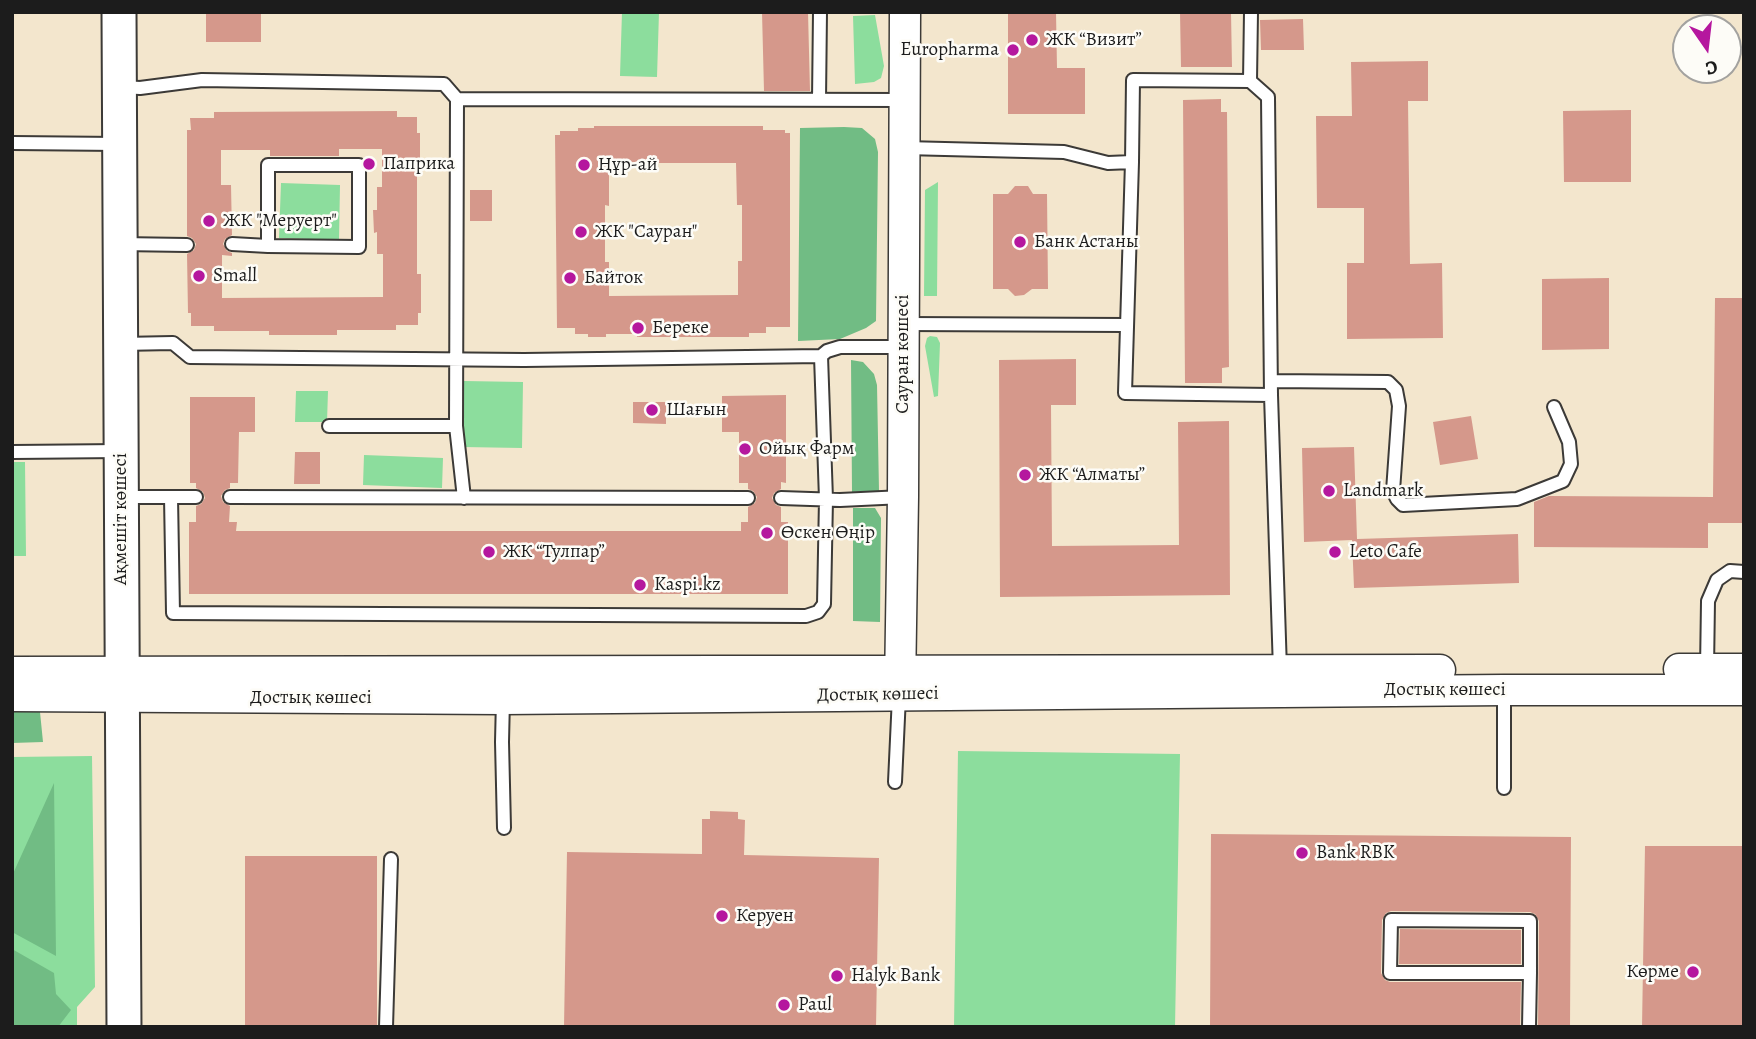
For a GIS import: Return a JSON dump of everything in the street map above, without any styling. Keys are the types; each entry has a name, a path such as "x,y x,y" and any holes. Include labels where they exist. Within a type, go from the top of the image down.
{"main road":[{"name":"Ақмешіт көшесі","path":"119,12 124,1027"}],"street":[{"name":"Сауран көшесі","path":"900,683 904,497 905,12"},
{"name":"Достық көшесі","path":"12,671 122,684 503,699 1280,670 1744,669"},
{"name":"Достық көшесі","path":"12,696 122,684 900,683 1744,690"}],"lane":[{"path":"819,100 820,12"},
{"path":"1250,81 1251,12"},
{"path":"119,87 140,88 202,80 443,84 457,99 456,426 464,498"},
{"path":"1271,395 1125,393 1133,80 1250,81 1268,97 1271,395 1280,670"},
{"path":"457,99 904,100"},
{"path":"12,143 120,144"},
{"path":"904,148 1064,152 1108,163 1132,162"},
{"path":"232,244 268,246 359,247 359,165 268,165 268,246"},
{"path":"120,244 187,245"},
{"path":"120,344 173,343 190,357 553,360 821,356 840,347 903,336 1126,325"},
{"path":"171,497 173,614 806,617 818,612 824,604 826,499 821,356"},
{"path":"1271,381 1388,382 1396,390 1399,406 1394,491 1403,505 1517,499 1563,481 1570,464 1569,442 1554,407"},
{"path":"329,426 456,426"},
{"path":"12,452 121,451"},
{"path":"121,497 196,497"},
{"path":"230,497 748,498"},
{"path":"782,498 840,500 904,497"},
{"path":"1707,669 1708,601 1717,580 1730,571 1744,572"},
{"path":"895,782 900,683"},
{"path":"1504,690 1504,788"},
{"path":"503,699 504,828"},
{"path":"386,1027 391,859"},
{"path":"1529,1027 1530,974 1530,921 1391,920 1390,973 1530,974"}],"green space":[{"path":"622,12 659,12 657,77 620,76"},
{"path":"875,15 884,66 881,78 874,82 855,84 853,16"},
{"path":"800,128 862,128 875,139 878,152 876,321 840,339 798,341"},
{"path":"938,182 937,296 924,296 925,190"},
{"path":"281,183 340,185 339,240 279,238"},
{"path":"930,336 937,337 940,343 938,396 934,397 925,346"},
{"path":"851,360 863,362 874,374 877,385 879,491 852,492"},
{"path":"464,381 523,382 522,448 463,447"},
{"path":"296,391 328,391 327,422 295,422"},
{"path":"364,455 443,458 442,488 363,485"},
{"path":"12,462 25,462 26,556 12,556"},
{"path":"853,508 875,508 881,518 880,622 853,621"},
{"path":"12,712 40,712 43,742 12,743"},
{"path":"958,751 1180,754 1175,1027 954,1027"},
{"path":"92,756 95,987 77,1007 77,1027 12,1027 12,757"},
{"path":"54,783 56,956 12,932 12,876"},
{"path":"12,949 54,973 56,994 71,1010 58,1027 12,1027"}],"building":[{"path":"206,12 261,12 261,42 206,42"},
{"path":"762,12 808,12 810,91 764,91"},
{"name":"ЖК “Визит”","path":"1008,12 1056,12 1057,68 1085,68 1085,114 1008,114"},
{"name":"ЖК “Визит”","path":"1180,12 1231,12 1232,67 1181,67"},
{"path":"1303,19 1304,50 1261,50 1260,20"},
{"path":"1428,61 1428,101 1408,101 1410,264 1442,263 1443,338 1347,339 1347,263 1364,263 1364,208 1317,208 1316,116 1352,116 1351,62"},
{"path":"1221,99 1221,112 1227,112 1229,367 1222,368 1222,383 1185,383 1183,100"},
{"path":"1631,110 1631,182 1564,182 1563,111"},
{"name":"ЖК \"Меруерт\"","path":"397,111 397,117 417,117 417,133 420,133 420,172 417,172 417,274 421,274 421,313 418,313 418,325 396,325 396,330 337,330 337,335 269,335 269,331 214,331 214,326 191,326 191,313 188,313 187,254 194,250 196,244 187,236 187,130 191,130 190,118 214,118 214,112","holes":["339,149 382,149 382,187 377,187 377,210 373,210 377,254 383,254 383,297 222,298 222,255 232,256 223,244 225,239 232,235 231,185 221,185 221,150 270,150 270,156 339,156"]},
{"name":"ЖК \"Сауран\"","path":"763,126 763,130 785,130 785,133 790,133 790,327 766,327 766,333 749,333 749,337 637,337 637,334 606,334 606,337 588,337 588,334 575,334 575,328 557,328 555,135 560,135 560,131 594,128","holes":["609,163 736,163 737,205 742,205 742,261 738,261 738,295 609,296 609,262 605,262 605,205 609,206"]},
{"name":"Банк Астаны","path":"1015,186 1028,186 1033,194 1047,194 1048,289 1032,289 1024,295 1015,296 1008,289 993,289 993,194 1008,194"},
{"path":"470,190 492,190 492,221 470,221"},
{"path":"1609,278 1609,349 1542,350 1542,279"},
{"path":"1715,298 1744,298 1744,523 1708,523 1708,548 1534,547 1534,502 1549,496 1713,497"},
{"name":"ЖК “Алматы”","path":"1076,359 1076,405 1051,405 1052,546 1179,545 1178,422 1229,421 1230,595 1000,597 999,360"},
{"path":"786,395 786,483 781,482 781,489 774,493 772,498 776,505 781,507 781,522 788,522 788,594 189,594 189,522 196,522 196,506 205,498 203,492 196,488 196,483 190,483 190,397 255,397 255,432 239,432 238,483 230,483 230,488 221,496 223,502 230,506 229,522 237,522 236,531 741,531 741,522 748,522 748,507 755,503 757,497 748,489 748,483 739,483 739,432 722,432 722,396"},
{"path":"633,402 666,402 666,424 633,423"},
{"path":"1471,416 1478,459 1440,465 1433,422"},
{"name":"Landmark","path":"1354,447 1357,539 1518,534 1519,583 1354,588 1352,540 1304,542 1302,448"},
{"path":"295,452 320,452 320,484 294,484"},
{"name":"Керуен","path":"710,811 738,812 738,819 745,820 744,855 879,858 876,1027 564,1027 567,852 702,854 702,819 710,819"},
{"path":"1211,834 1571,837 1570,1027 1538,1027 1539,921 1535,914 1391,911 1386,913 1382,920 1381,973 1385,980 1521,982 1520,1027 1210,1027"},
{"name":"Көрме","path":"1645,846 1744,846 1744,1027 1642,1027"},
{"path":"245,856 377,856 377,1027 245,1027"},
{"path":"1400,929 1521,930 1521,964 1399,964"}],"place":[{"name":"ЖК “Визит”","path":"1032,40"},
{"name":"Europharma","path":"1013,50"},
{"name":"Паприка","path":"369,164"},
{"name":"Ңұр-ай","path":"584,165"},
{"name":"ЖК \"Меруерт\"","path":"209,221"},
{"name":"ЖК \"Сауран\"","path":"581,232"},
{"name":"Банк Астаны","path":"1020,242"},
{"name":"Small","path":"199,276"},
{"name":"Байток","path":"570,278"},
{"name":"Береке","path":"638,328"},
{"name":"Шағын","path":"652,410"},
{"name":"Ойық Фарм","path":"745,449"},
{"name":"ЖК “Алматы”","path":"1025,475"},
{"name":"Landmark","path":"1329,491"},
{"name":"Өскен Өңір","path":"767,533"},
{"name":"ЖК “Тулпар”","path":"489,552"},
{"name":"Leto Cafe","path":"1335,552"},
{"name":"Kaspi.kz","path":"640,585"},
{"name":"Bank RBK","path":"1302,853"},
{"name":"Керуен","path":"722,916"},
{"name":"Көрме","path":"1693,972"},
{"name":"Halyk Bank","path":"837,976"},
{"name":"Paul","path":"784,1005"}]}
